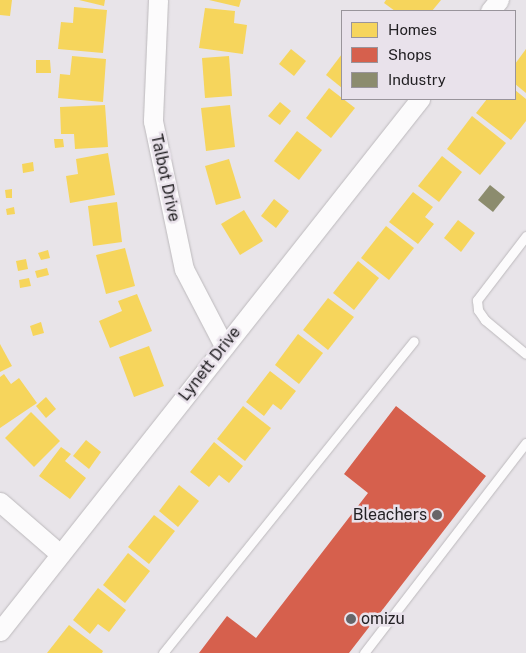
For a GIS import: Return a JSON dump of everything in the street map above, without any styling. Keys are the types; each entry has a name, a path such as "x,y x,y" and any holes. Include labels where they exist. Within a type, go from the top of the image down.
{"street":[{"name":"Talbot Drive","path":"158,0 153,121 184,269 224,346"},
{"path":"491,10 499,0"},
{"name":"Lynett Drive","path":"0,631 419,100"},
{"path":"0,502 60,554"}],"lane":[{"path":"526,236 477,300 478,310 486,320 526,354"},
{"path":"164,653 414,341"},
{"path":"364,653 526,443"}],"building: Homes":[{"path":"0,0 12,0 10,16 0,15"},
{"path":"79,0 105,0 104,6"},
{"path":"209,0 241,0 239,7"},
{"path":"386,0 441,0 433,10 394,10 384,3"},
{"path":"74,7 107,10 103,53 58,49 61,22 73,23"},
{"path":"205,8 235,11 234,23 247,25 243,54 199,48"},
{"path":"291,49 306,61 294,76 279,64"},
{"path":"526,49 526,93 516,85 516,63"},
{"path":"341,55 341,87 326,75"},
{"path":"72,56 106,59 103,102 58,98 60,74 70,75"},
{"path":"229,56 232,96 205,98 202,58"},
{"path":"36,60 50,60 51,73 36,73"},
{"path":"329,88 341,97 341,100 345,100 355,108 331,138 306,118"},
{"path":"516,91 526,99 526,121 511,140 476,113 486,100 516,100"},
{"path":"280,102 291,111 280,125 268,116"},
{"path":"105,105 108,147 75,149 74,134 61,134 60,107"},
{"path":"230,105 235,147 206,151 201,108"},
{"path":"472,116 506,143 480,175 447,149"},
{"path":"297,131 322,150 299,180 274,161"},
{"path":"54,139 63,139 64,147 55,148"},
{"path":"108,153 115,195 70,203 66,176 78,174 76,159"},
{"path":"442,156 462,172 439,202 418,186"},
{"path":"229,159 241,198 216,205 205,166"},
{"path":"33,162 34,171 23,173 22,164"},
{"path":"12,189 12,198 6,198 5,190"},
{"path":"413,192 433,207 425,217 434,224 418,244 389,222"},
{"path":"274,199 289,211 276,228 261,216"},
{"path":"117,202 122,242 93,246 88,206"},
{"path":"14,207 15,214 7,215 6,209"},
{"path":"244,210 263,241 240,255 221,224"},
{"path":"458,220 475,233 461,252 444,238"},
{"path":"386,226 414,248 389,280 361,258"},
{"path":"125,248 135,286 106,294 96,255"},
{"path":"48,250 50,258 41,260 38,253"},
{"path":"26,259 28,269 18,271 16,261"},
{"path":"358,261 379,278 354,310 333,293"},
{"path":"47,268 49,275 37,278 35,271"},
{"path":"29,278 31,286 20,288 19,280"},
{"path":"137,294 152,331 110,348 99,321 122,311 118,301"},
{"path":"328,298 354,317 328,350 303,330"},
{"path":"41,322 44,333 33,336 30,326"},
{"path":"298,334 323,353 299,384 275,365"},
{"path":"0,344 12,366 0,372"},
{"path":"149,346 164,386 134,397 119,357"},
{"path":"270,371 296,391 281,410 273,404 264,416 246,402"},
{"path":"4,374 11,384 19,378 37,403 0,428 0,377"},
{"path":"46,397 56,409 46,418 36,406"},
{"path":"243,406 271,428 245,461 217,439"},
{"path":"31,412 60,441 34,467 5,438"},
{"path":"86,440 101,452 89,469 73,456"},
{"path":"214,442 243,466 229,483 219,475 209,487 190,472"},
{"path":"61,447 71,454 65,461 86,478 70,499 39,476"},
{"path":"179,485 199,501 178,527 159,511"},
{"path":"154,515 175,531 149,564 128,547"},
{"path":"128,553 150,571 125,603 103,585"},
{"path":"98,588 126,610 109,632 98,624 90,634 73,620"},
{"path":"69,625 103,651 102,653 47,653"}],"building: Shops":[{"path":"396,406 486,476 349,653 199,653 227,616 256,638 368,493 344,474"}],"building: Industry":[{"path":"490,185 505,197 493,212 478,200"}],"place":[{"name":"Bleachers","path":"437,515"},
{"name":"omizu","path":"351,619"}]}
